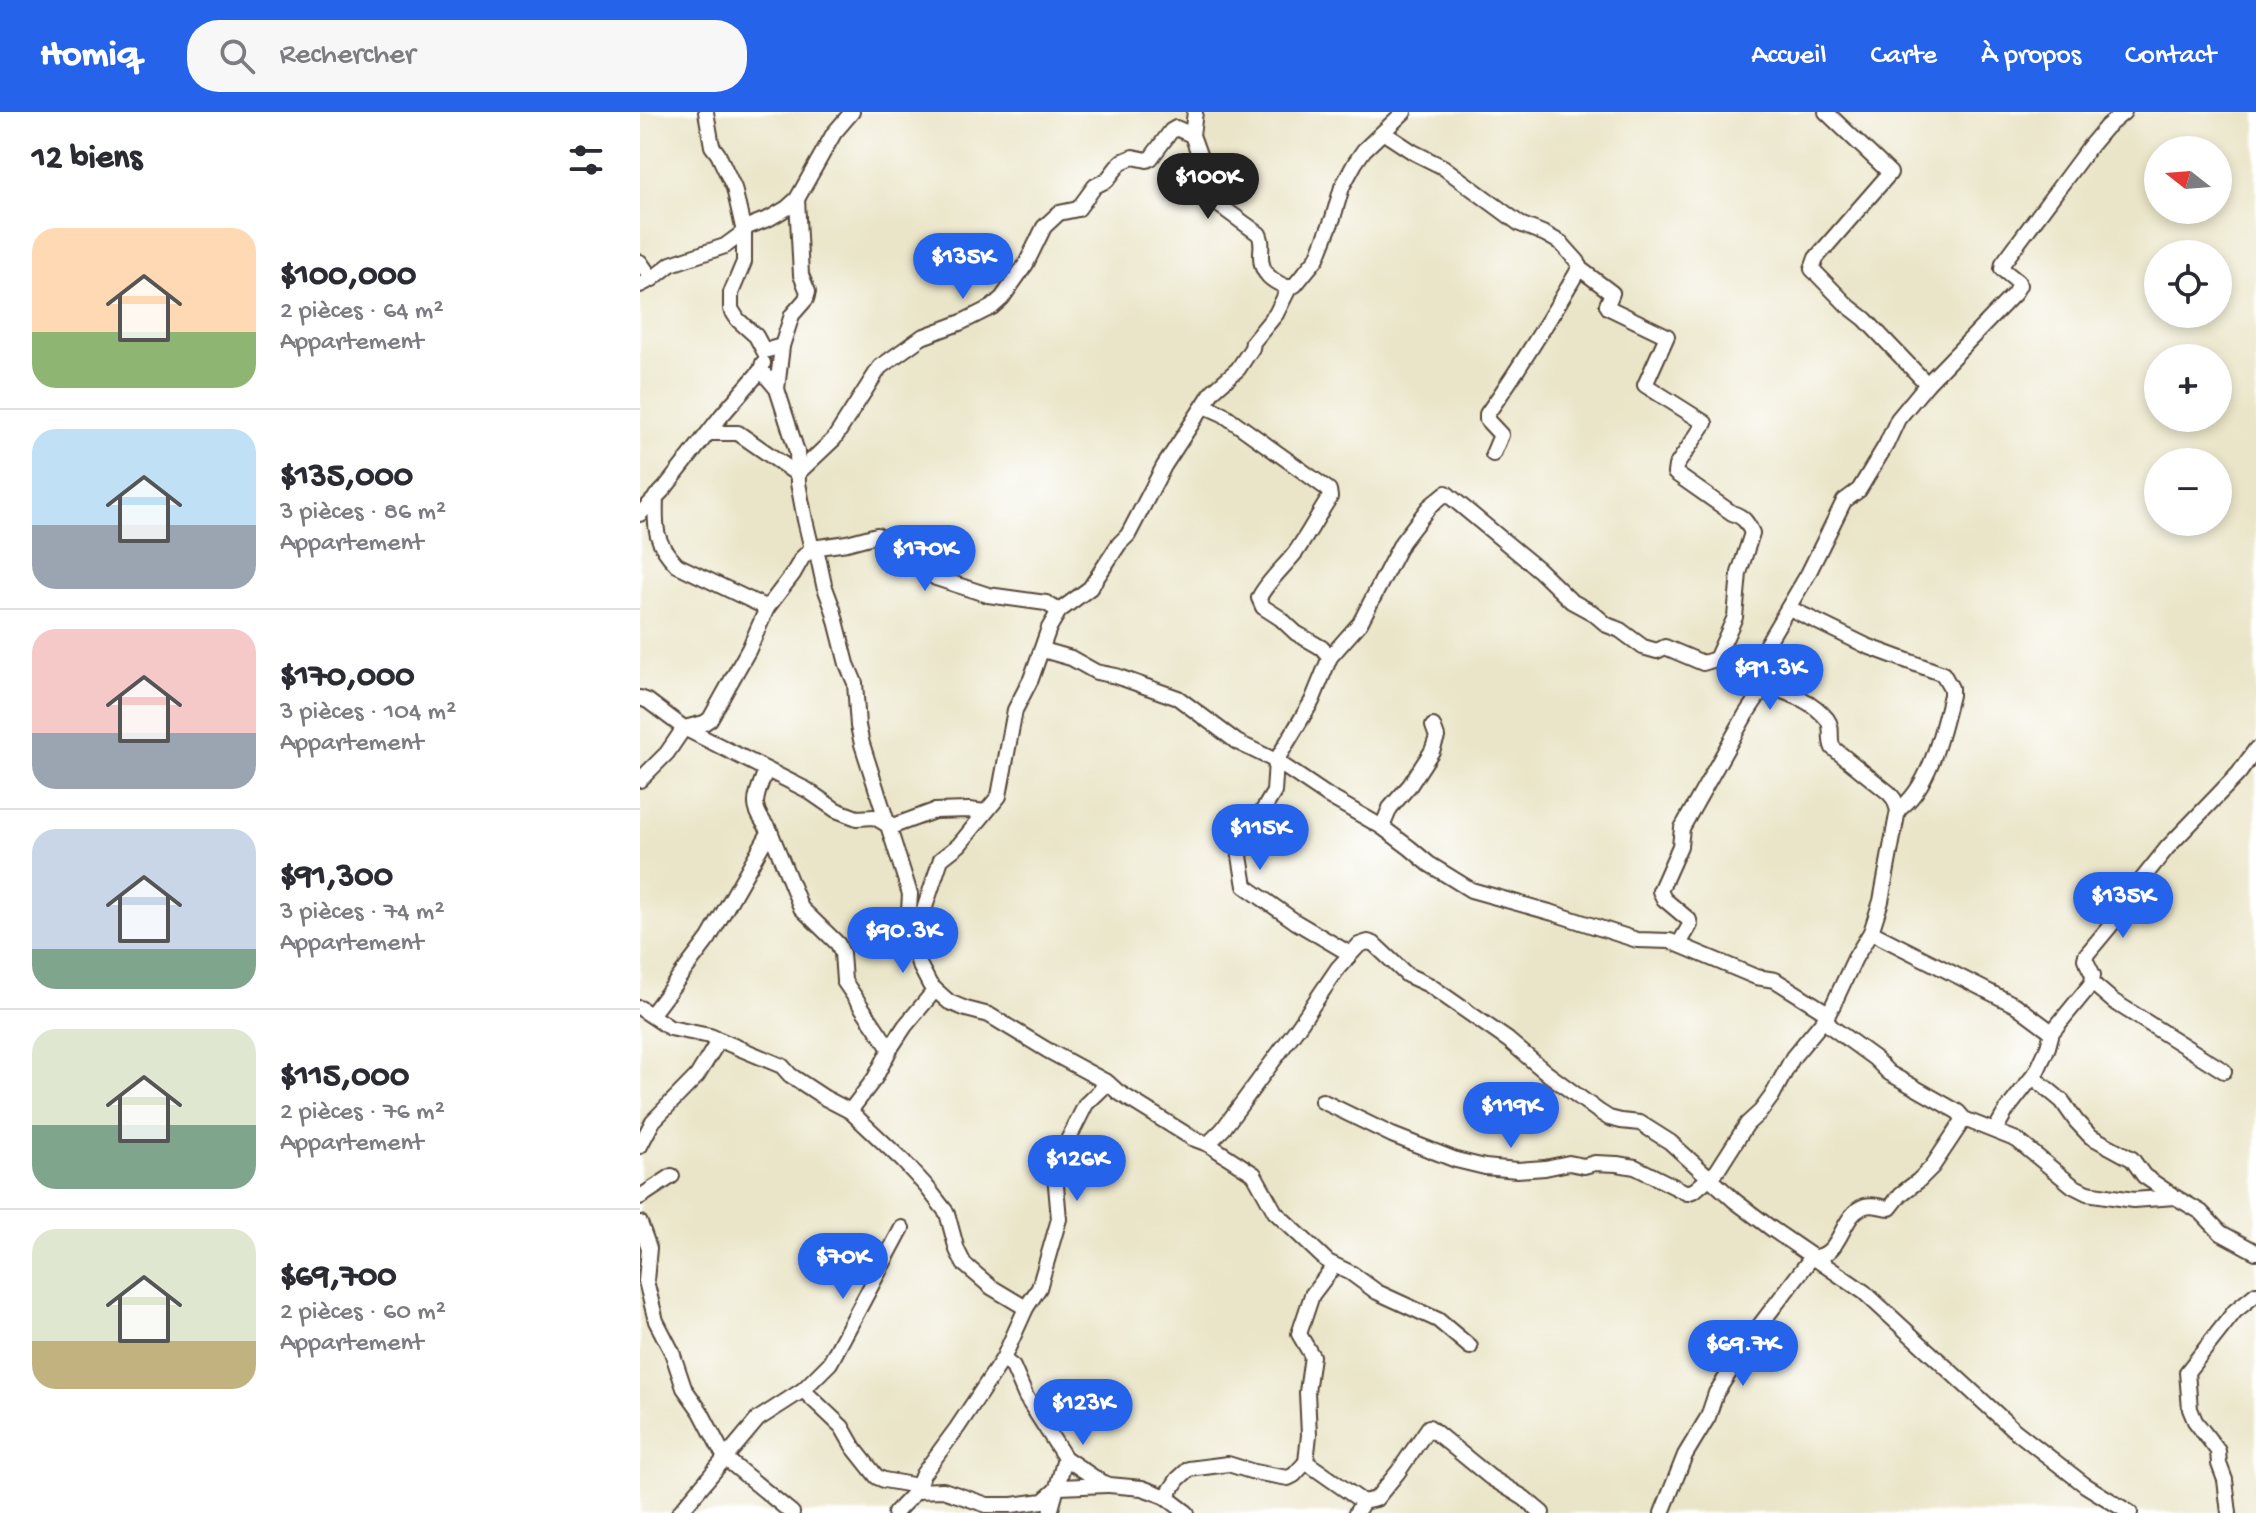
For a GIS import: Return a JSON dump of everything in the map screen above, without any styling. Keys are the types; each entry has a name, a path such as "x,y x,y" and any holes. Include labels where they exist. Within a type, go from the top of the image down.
{"street":[{"path":"640,514 665,488 761,370 764,351 756,336 731,309 731,293 744,262 744,232 734,188 712,146 706,112"},
{"path":"640,262 646,282 671,264 725,246 747,227 780,213 797,199 834,133 852,112"},
{"path":"1195,112 1192,135 1201,160 1206,192 1212,200 1259,234 1262,241 1260,258 1265,274 1289,288"},
{"path":"911,939 916,934 941,859 959,845 999,796 1015,710 1059,611 1096,581 1115,549 1128,535 1164,466 1213,391 1232,376 1246,359 1253,342 1276,314 1289,288 1317,258 1346,177 1364,150 1404,112"},
{"path":"1826,112 1890,173 1816,258 1812,269 1927,384"},
{"path":"1679,944 1689,928 1689,920 1664,899 1660,887 1674,862 1682,828 1694,804 1764,684 1762,658 1765,647 1814,563 1844,501 1859,490 1898,419 1927,384 2014,294 2018,282 2002,269 2003,263 2090,146 2124,112"},
{"path":"797,474 834,439 880,367 922,337 962,322 992,307 1002,298 1026,264 1044,227 1059,213 1078,209 1095,186 1107,180 1121,162 1133,157 1151,158 1176,128 1192,135"},
{"path":"1384,133 1443,167 1520,224 1561,243 1578,262 1579,268 1533,347 1488,412 1486,418 1501,435 1493,454"},
{"path":"777,389 782,346 792,315 808,292 801,275 797,199"},
{"path":"1579,268 1612,293 1607,305 1609,308 1667,336 1645,385 1705,423 1676,466 1675,473 1741,516 1752,533 1739,573 1735,617 1716,659"},
{"path":"764,351 782,346"},
{"path":"761,370 777,389 797,452 797,474 812,548 818,557 855,683 858,726 910,894 908,927 911,939 923,972 935,990 949,1002 989,1015 1108,1083 1254,1174 1275,1212 1328,1262 1351,1273 1377,1292 1438,1320 1470,1347"},
{"path":"1205,406 1223,414 1329,490 1330,497 1298,549 1259,598 1263,607 1296,633 1322,648 1330,657"},
{"path":"710,433 738,433 797,474"},
{"path":"1322,1101 1392,1135 1475,1165 1517,1170 1569,1163 1584,1166 1617,1164 1635,1167 1687,1193 1695,1190 1717,1171 1747,1124 1772,1096 1793,1057 1827,1016 1871,932 1883,891 1898,810 1889,793 1833,748 1828,720 1798,696 1742,675 1716,659 1703,663 1665,647 1650,650 1571,601 1539,570 1446,493 1429,507 1402,542 1360,623 1330,657 1312,701 1276,761 1274,792 1260,821 1245,840 1239,859 1243,883 1296,922 1350,954"},
{"path":"656,496 658,542 666,555 677,565 767,608"},
{"path":"640,780 667,753 684,728 710,719 749,649 767,608 812,548 877,535 936,578 988,595 1046,603 1059,611"},
{"path":"1789,608 1867,646 1943,674 1947,679 1951,695 1929,768 1906,805 1898,810"},
{"path":"1043,650 1071,658 1096,672 1178,698 1237,742 1276,761 1382,827 1429,864 1471,890 1637,940 1670,941 1756,977 1775,980 1823,1010 1830,1026 1889,1073 1958,1112 1964,1119 2017,1140 2073,1186 2087,1193 2133,1200 2175,1197"},
{"path":"640,698 684,728 811,793 836,810 857,818 874,817 886,824 903,824 934,811 985,812"},
{"path":"1382,827 1395,800 1410,785 1432,751 1437,737 1433,726"},
{"path":"1995,1130 2033,1077 2052,1032 2092,983 2093,975 2086,955 2167,848 2239,773 2256,749"},
{"path":"766,770 755,804 758,816 770,831 801,908 838,944 842,953 844,981 890,1049"},
{"path":"770,831 709,938 645,1011 676,1030 719,1040 782,1066 790,1075 850,1111 903,1161 941,1204 964,1264 991,1287 1026,1308"},
{"path":"1871,932 2017,1006 2052,1032"},
{"path":"1208,1144 1223,1129 1350,954 1359,945 1374,944 1407,975 1442,994 1508,1040 1598,1111 1609,1118 1640,1123 1657,1132 1747,1210 1864,1292 2013,1429 2085,1485 2130,1513"},
{"path":"2092,983 2113,1001 2224,1071"},
{"path":"850,1111 875,1078 905,1026 935,990"},
{"path":"640,1146 653,1121 697,1076 719,1040"},
{"path":"2033,1077 2062,1101 2090,1136 2132,1159 2144,1176 2201,1212 2221,1233 2256,1252"},
{"path":"895,1513 917,1488 923,1474 1003,1359 1042,1281 1058,1222 1057,1162 1086,1104 1108,1083"},
{"path":"1812,1257 1817,1258 1828,1252 1858,1209 1871,1204 1890,1208 1932,1167 1964,1119"},
{"path":"640,1197 672,1176"},
{"path":"640,1223 649,1248 646,1281 657,1326 672,1352 684,1388 701,1412 725,1458 792,1513"},
{"path":"679,1513 758,1419 803,1390 830,1363 902,1228"},
{"path":"1662,1513 1685,1455 1708,1417 1716,1393 1760,1325 1812,1257"},
{"path":"1166,1497 1189,1469 1228,1464 1288,1478 1306,1462 1309,1435 1307,1392 1312,1356 1299,1334 1312,1295 1334,1266"},
{"path":"2229,1513 2218,1451 2195,1421 2190,1409 2187,1372 2235,1311 2256,1294"},
{"path":"1003,1359 1013,1367 1026,1397 1065,1458 1109,1485"},
{"path":"803,1390 842,1427 854,1448 877,1477 884,1480 943,1490 987,1505 1043,1501 1059,1487 1109,1485 1142,1488 1166,1497 1187,1513"},
{"path":"1306,1462 1360,1507 1376,1499 1429,1427 1490,1477 1542,1513"},
{"path":"1050,1513 1065,1458"}]}
